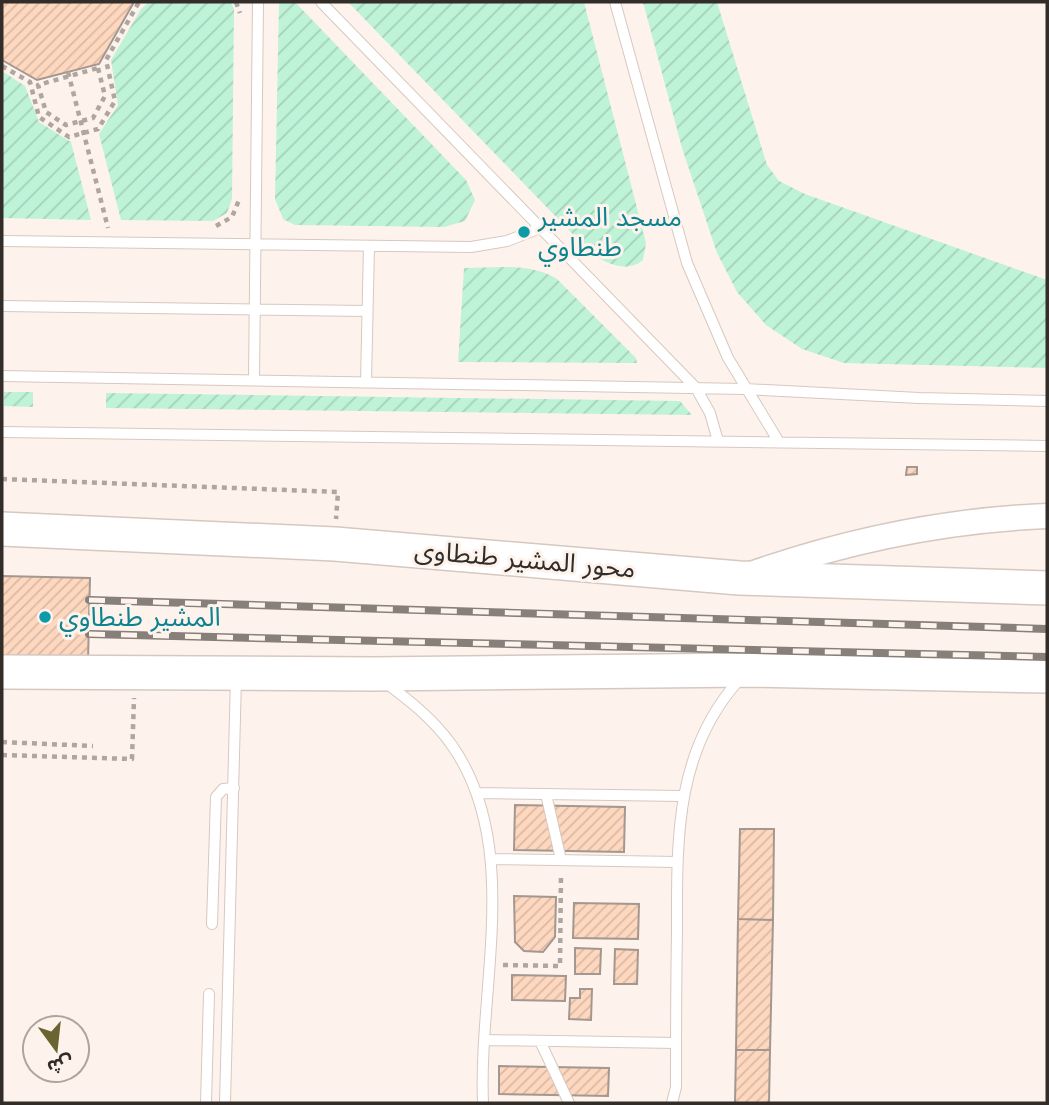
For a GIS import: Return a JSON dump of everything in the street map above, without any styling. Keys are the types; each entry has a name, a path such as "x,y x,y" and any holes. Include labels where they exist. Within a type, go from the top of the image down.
{"highway":[{"name":"محور المشير طنطاوى","path":"2,529 335,544 739,578 1047,588"},
{"path":"2,672 374,674 748,670 1047,676"}],"street":[{"path":"739,578 878,537 973,522 1047,516"}],"lane":[{"path":"254,380 258,2"},
{"path":"321,2 696,388 710,413 718,441"},
{"path":"615,2 687,263 713,327 745,389 779,442"},
{"path":"2,241 489,245 540,228"},
{"path":"366,383 369,246"},
{"path":"2,306 367,311"},
{"path":"2,376 745,389 1047,401"},
{"path":"2,432 1047,446"},
{"path":"672,1103 676,1043 677,862 682,796 688,772 706,728 732,688 748,670"},
{"path":"225,1103 236,674"},
{"path":"374,674 408,699 438,728 462,761 486,818 492,859 483,1103"},
{"path":"212,924 216,797 223,789 234,788"},
{"path":"477,793 682,796"},
{"path":"546,794 561,860"},
{"path":"492,859 677,862"},
{"path":"206,1103 209,994"},
{"path":"485,1040 676,1043"},
{"path":"540,1041 569,1103"}],"path":[{"path":"2,66 30,82 39,117 69,137 98,129 115,101 106,60 139,2"},
{"path":"236,2 241,19"},
{"path":"99,68 105,96 93,118 66,125 46,111 38,85 68,74 99,68"},
{"path":"68,74 111,243"},
{"path":"99,107 108,113"},
{"path":"52,125 56,118"},
{"path":"211,227 232,217 239,195"},
{"path":"94,226 121,226"},
{"path":"2,479 338,492 335,544"},
{"path":"2,755 132,759 135,674"},
{"path":"2,742 93,746"},
{"path":"488,965 559,966 561,860"}],"green space":[{"path":"149,2 231,2 234,9 232,199 227,213 213,221 121,220 99,134 118,105 111,60 141,9"},
{"path":"279,2 295,2 466,180 475,200 465,221 444,227 295,225 283,219 275,199"},
{"path":"348,2 584,2 646,243 643,260 631,266 618,266 592,254"},
{"path":"643,2 717,2 767,165 779,181 805,194 1047,280 1047,368 844,363 802,349 766,325 737,292 717,253 682,148"},
{"path":"2,71 25,86 39,122 71,142 91,220 2,218"},
{"path":"464,268 524,268 557,279 636,358 637,363 458,362"},
{"path":"4,392 33,392 33,407 4,406"},
{"path":"106,393 680,401 692,415 106,408"}],"building":[{"path":"2,2 134,2 99,64 37,80 2,60"},
{"path":"907,467 917,467 917,474 906,475"},
{"name":"المشير طنطاوي","path":"2,576 90,578 88,661 2,659"},
{"path":"515,805 625,807 624,852 514,850"},
{"path":"740,829 774,829 773,920 738,919"},
{"path":"514,896 556,897 555,937 543,952 524,951 515,942"},
{"path":"574,903 639,904 638,939 573,938"},
{"path":"738,919 773,920 770,1050 736,1050"},
{"path":"575,948 601,949 600,974 575,974"},
{"path":"615,949 638,950 637,984 614,984"},
{"path":"512,975 566,976 565,1001 512,1000"},
{"path":"580,989 592,989 591,1020 569,1019 570,998 580,998"},
{"path":"736,1050 770,1050 769,1103 735,1103"},
{"path":"499,1066 609,1068 608,1096 499,1094"}],"railway":[{"path":"89,600 1047,629"},
{"path":"89,634 1047,657"}],"place":[{"name":"مسجد المشير طنطاوي","path":"524,232"},
{"name":"المشير طنطاوي","path":"45,617"}]}
